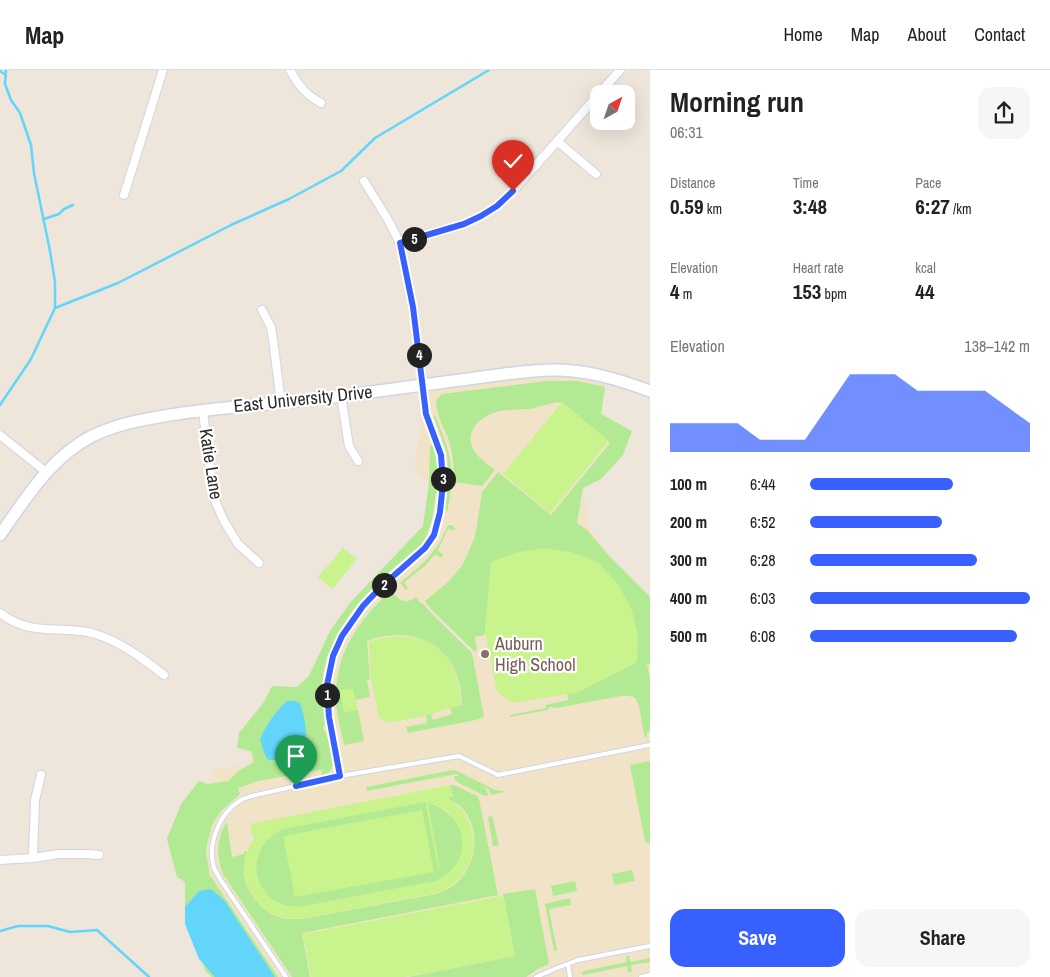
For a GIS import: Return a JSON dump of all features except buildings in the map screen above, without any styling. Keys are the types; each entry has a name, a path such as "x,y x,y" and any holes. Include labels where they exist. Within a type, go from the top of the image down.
{"main road":[{"name":"East University Drive","path":"0,535 46,472 58,460 91,437 120,424 203,410 341,396 536,370 576,371 607,376 650,391"}],"street":[{"path":"124,195 163,70"},
{"path":"290,70 297,83 308,96 321,103"},
{"path":"400,243 464,224 497,206 513,191 620,70"},
{"path":"557,141 596,174"},
{"path":"364,182 387,218 400,243 413,307 423,385"},
{"path":"262,310 271,327 274,339 281,402"},
{"path":"341,396 349,446 358,461"},
{"name":"Katie Lane","path":"203,410 216,503 238,544 259,563"},
{"path":"0,435 46,472"},
{"path":"0,613 21,626 91,633 111,640 138,655 164,675"},
{"path":"33,858 35,800 41,775"},
{"path":"0,860 59,854 99,855"}],"lane":[{"path":"340,776 329,717 327,685 333,656 342,636 363,606 381,587 425,548 434,535 440,512 443,483 441,455 426,414 423,385"},
{"path":"286,977 214,868 214,837 218,824 240,800 340,776 460,756 498,775 650,745"},
{"path":"536,977 587,958 650,946"},
{"path":"568,964 570,977"},
{"path":"641,977 650,975"}],"shaded area":[{"name":"Auburn High School","path":"536,370 607,376 601,414 632,431 623,455 601,479 583,488 589,529 604,548 650,596 650,977 212,977 206,972 194,944 185,916 185,882 177,877 167,839 181,804 199,781 208,784 217,767 228,770 235,765 244,765 252,760 250,754 237,748 239,733 264,702 272,686 297,687 309,676 330,631 350,603 423,526 429,483 414,468 421,430 423,385"}],"green space":[{"path":"546,381 578,381 605,387 601,414 632,431 623,455 601,479 583,488 577,523 587,530 609,556 650,597 650,664 647,664 650,678 650,731 647,732 647,738 645,737 638,704 634,697 631,696 621,696 556,708 550,707 547,710 510,717 510,715 546,708 545,705 568,700 567,694 576,693 637,662 491,562 485,631 484,635 475,637 477,651 474,651 425,601 448,582 462,566 475,537 482,492 498,472 551,515 610,443 562,402 532,408 500,411 487,416 477,424 471,435 471,442 475,452 495,470 482,486 454,482 451,449 438,415 436,400 442,394"},
{"path":"562,402 609,441 550,513 503,474"},
{"path":"435,414 447,446 452,472 447,513 445,508 449,480 447,453 434,417"},
{"path":"433,445 439,472 432,520 423,543 391,570 363,598 338,632 327,658 323,674 322,692 325,724 323,728 331,752 331,770 324,776 321,775 322,771 320,770 258,781 238,788 240,794 221,811 212,825 206,852 210,877 212,877 278,977 212,977 206,972 185,916 185,882 177,877 167,839 181,804 199,781 208,784 228,781 240,770 254,762 251,751 237,748 239,733 264,702 272,686 297,687 309,676 330,631 350,603 423,526 429,483 430,446"},
{"path":"448,525 452,525 455,530 448,529 438,550 443,555 442,557 435,554 425,566 404,582 408,588 406,590 400,583 434,551"},
{"path":"343,548 357,559 332,589 318,577"},
{"path":"543,548 571,552 598,562 618,584 632,610 638,636 637,662 576,693 512,703 497,692 485,631 491,562 515,553"},
{"path":"390,591 399,599 405,601 416,597 472,653 484,717 408,733 406,727 427,723 426,715 431,714 433,720 452,714 451,708 462,705 458,678 448,658 429,642 405,635 380,637 367,641 370,679 367,680 370,697 355,700 353,689 344,712 358,710 364,741 344,745 336,703 336,685 339,669 350,641 358,628 367,615"},
{"path":"399,636 417,638 440,650 454,671 461,705 424,716 387,723 379,717 371,679 369,642"},
{"path":"353,689 358,710 344,712 340,690"},
{"path":"650,761 650,844 645,841 630,765"},
{"path":"453,770 495,790 504,792 491,795 489,789 481,786 486,789 488,795 485,796 455,780 454,776 459,776 456,774 367,791 366,787"},
{"path":"450,785 454,785 477,796 479,799 498,895 302,933 310,977 292,977 223,874 219,861 218,847 223,828 227,822 232,857 244,854 247,851 244,875 252,895 261,906 272,914 287,919 302,919 436,894 456,883 468,869 472,860 474,840 473,830 466,812 448,797 453,796"},
{"path":"450,785 453,797 449,797 449,799 462,810 470,823 473,852 468,866 460,878 448,888 432,894 300,919 291,919 268,911 255,899 250,891 244,865 245,856 254,838 250,824","holes":["424,802 427,803 438,869 440,869 428,803 438,805 446,810 453,817 461,834 461,854 457,863 450,871 436,881 305,906 288,905 274,900 264,891 258,879 256,865 260,852 268,839 282,829"]},
{"path":"424,802 444,810 452,817 462,835 461,856 449,873 436,881 296,907 284,906 276,902 269,897 259,883 256,866 259,852 267,840 282,829"},
{"path":"422,810 434,872 295,897 283,836"},
{"path":"492,816 499,846 493,846 488,817"},
{"path":"632,870 635,881 614,885 612,874"},
{"path":"575,881 577,891 553,896 551,886"},
{"path":"535,889 549,964 526,977 408,977 515,956 503,894"},
{"path":"503,896 515,956 405,977 311,977 303,934"},
{"path":"570,898 571,905 549,909 557,951 554,951 545,904"},
{"path":"628,955 631,962 650,958 650,962 631,965 632,972 628,972 627,966 583,975 582,973 627,962 626,957"}],"water":[{"path":"287,701 300,703 306,729 305,742 299,753 292,757 268,760 260,739 265,728"},
{"path":"211,889 224,900 275,977 215,977 199,959 185,924 185,907 199,891"}],"waterway":[{"path":"6,70 5,84 11,100 20,113 31,145 34,173 55,282 55,308"},
{"path":"0,405 31,359 55,308 118,283 231,225 289,199 341,171 375,138 489,70"},
{"path":"0,71 6,75"},
{"path":"44,219 59,214 64,209 73,205"},
{"path":"0,931 18,926 48,926 70,932 97,930 149,977"}],"place":[{"name":"Auburn High School","path":"485,654"}],"route":[{"path":"296,786 340,776 329,717 327,685 333,656 342,636 363,606 381,587 425,548 434,535 440,512 443,483 441,455 426,414 413,307 400,243 464,224 497,206 513,191"}]}
